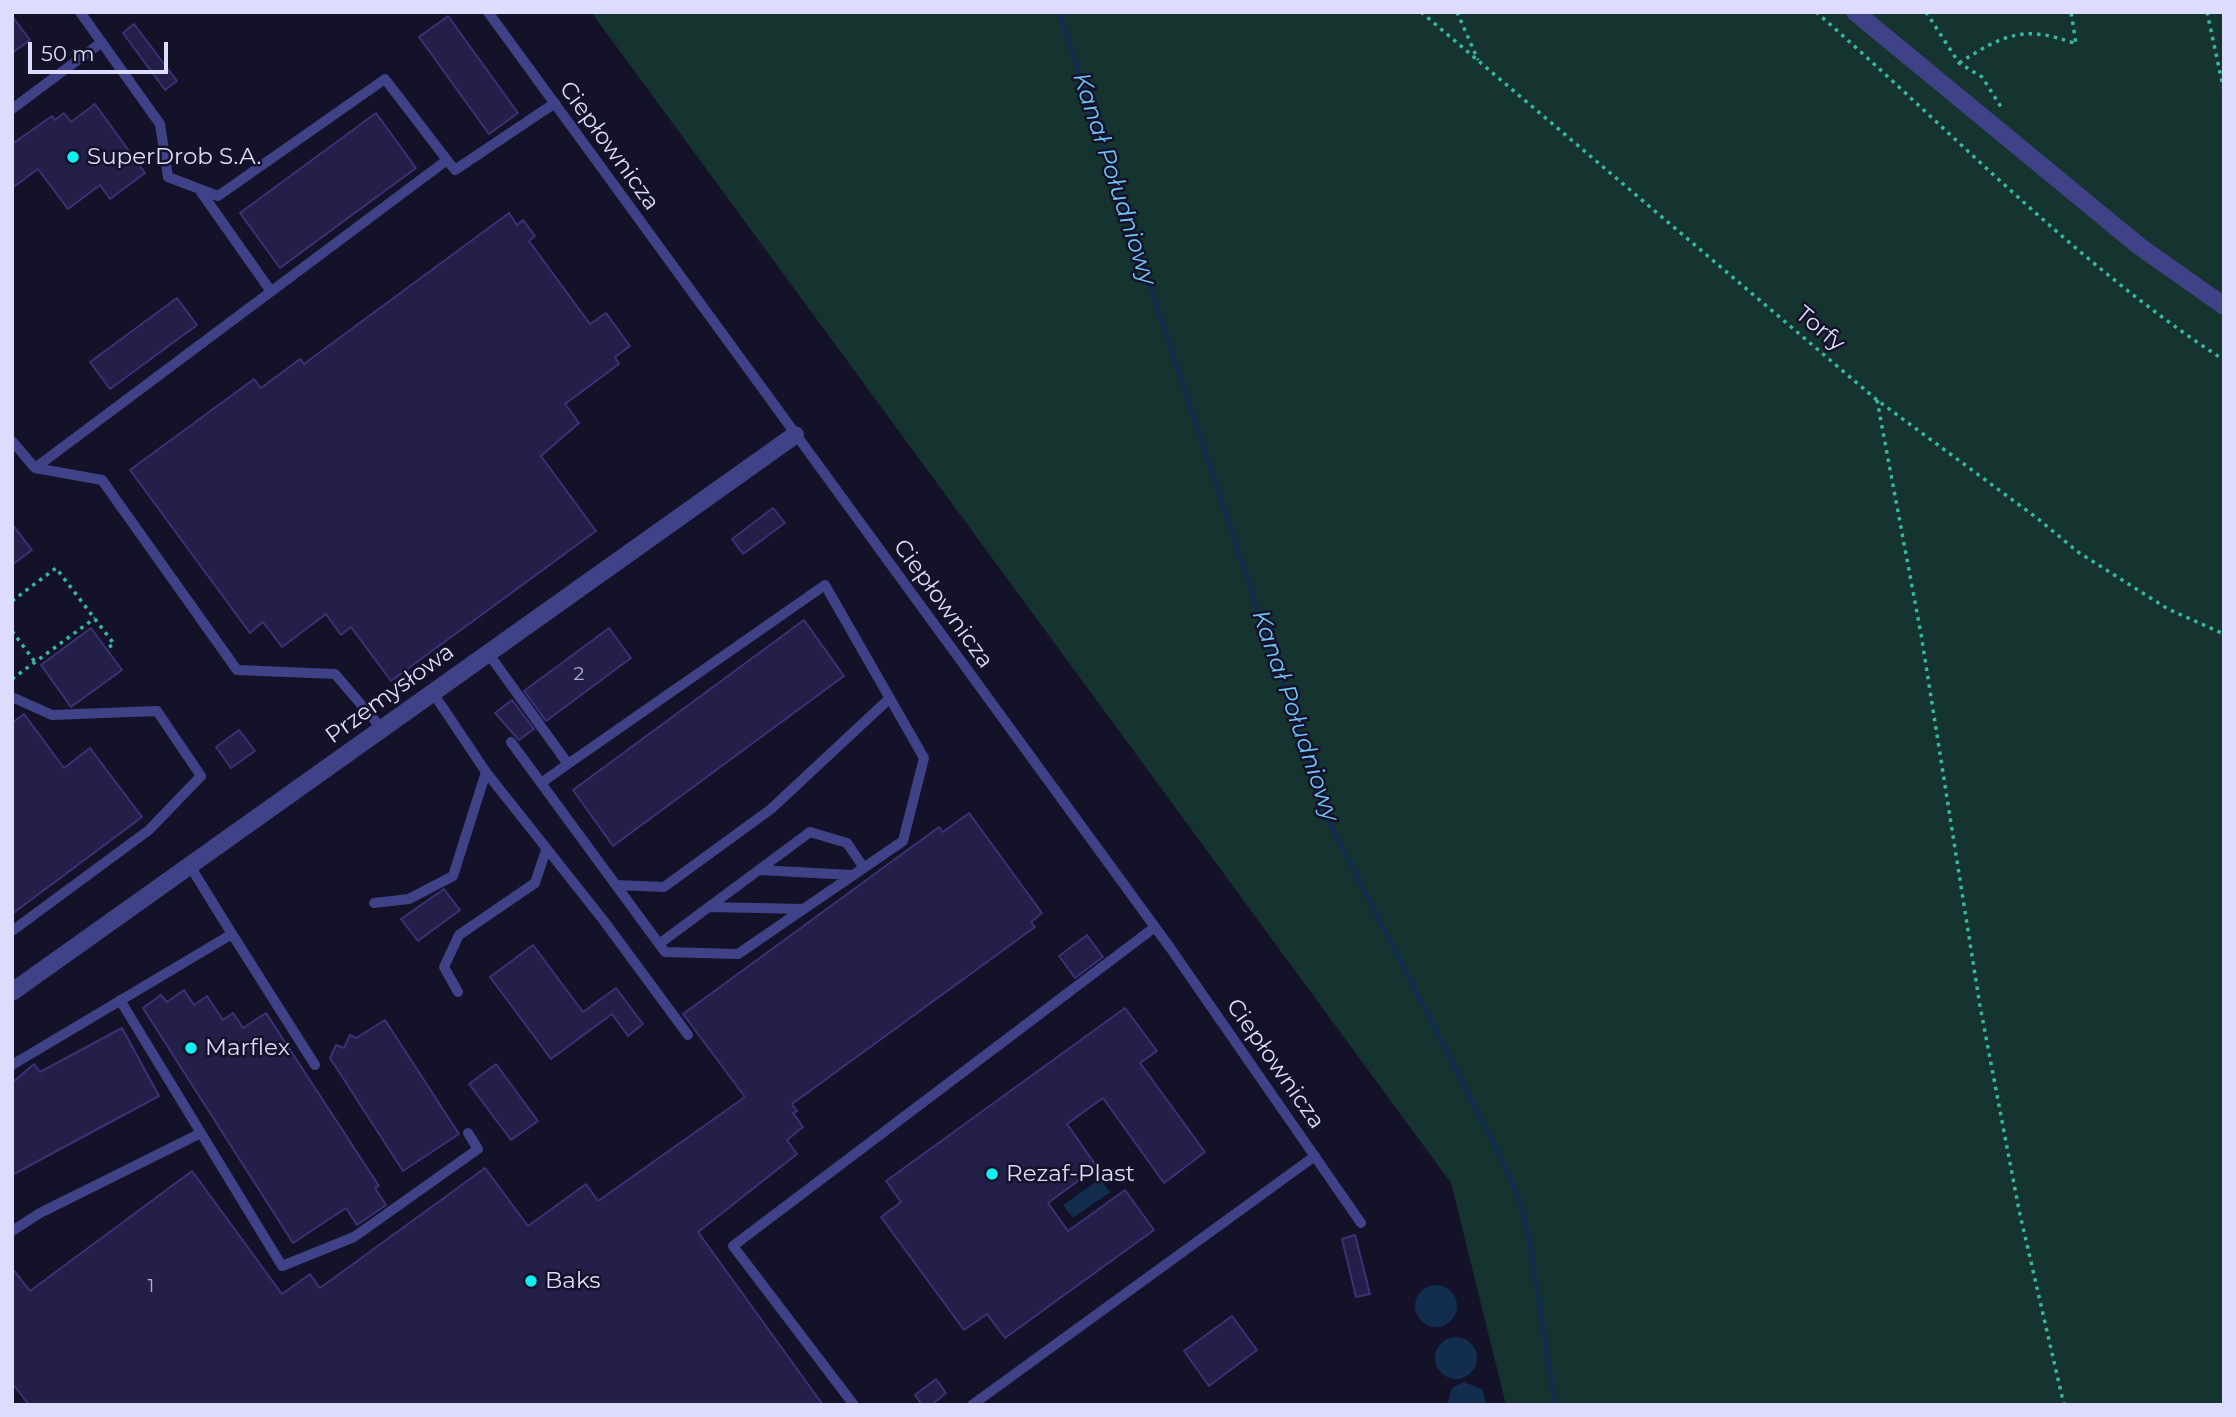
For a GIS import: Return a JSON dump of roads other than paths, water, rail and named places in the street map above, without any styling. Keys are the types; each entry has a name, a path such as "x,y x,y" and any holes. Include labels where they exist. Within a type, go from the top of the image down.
{"street":[{"path":"1855,12 2139,246 2224,306"},
{"name":"Przemysłowa","path":"12,992 795,435"}],"lane":[{"path":"80,12 160,124 168,177 201,192 218,196 385,79 455,170 555,103"},
{"name":"Ciepłownicza","path":"488,12 1155,927 1361,1223"},
{"path":"12,109 102,42"},
{"path":"35,468 447,160"},
{"path":"201,192 270,290"},
{"path":"12,441 35,468 102,480 237,670 335,674 383,730"},
{"path":"511,743 665,952 738,954 903,841 924,758 825,585 541,783"},
{"path":"488,653 568,764"},
{"path":"433,693 486,772 604,921 688,1035"},
{"path":"12,697 52,715 157,711 201,776 149,830 12,931"},
{"path":"616,885 664,887 771,809 890,698"},
{"path":"374,903 409,899 453,876 486,772"},
{"path":"659,944 810,832 847,843 864,868"},
{"path":"458,992 444,967 459,935 535,883 545,849"},
{"path":"190,866 315,1065"},
{"path":"759,870 852,875"},
{"path":"710,907 804,909"},
{"path":"854,1405 733,1246 1155,927"},
{"path":"12,1065 232,934"},
{"path":"120,1000 282,1266 355,1237 467,1157 478,1149 468,1133"},
{"path":"12,1231 40,1213 201,1133"},
{"path":"972,1405 1315,1156"}],"water":[{"path":"1100,1179 1110,1192 1073,1218 1063,1205"},
{"path":"1436,1285 1451,1291 1457,1306 1451,1321 1436,1327 1421,1321 1415,1306 1421,1291"},
{"path":"1456,1337 1471,1343 1477,1358 1471,1373 1456,1379 1441,1373 1435,1358 1441,1343"},
{"path":"1464,1382 1482,1389 1487,1405 1447,1405 1452,1388"}],"waterway":[{"name":"Kanał Południowy","path":"1059,12 1327,818 1499,1154 1520,1202 1530,1244 1555,1405"}],"place":[{"name":"SuperDrob S.A.","path":"73,157"},
{"name":"Marflex","path":"191,1048"},
{"name":"Rezaf-Plast","path":"992,1174"},
{"name":"Baks","path":"531,1281"}]}
